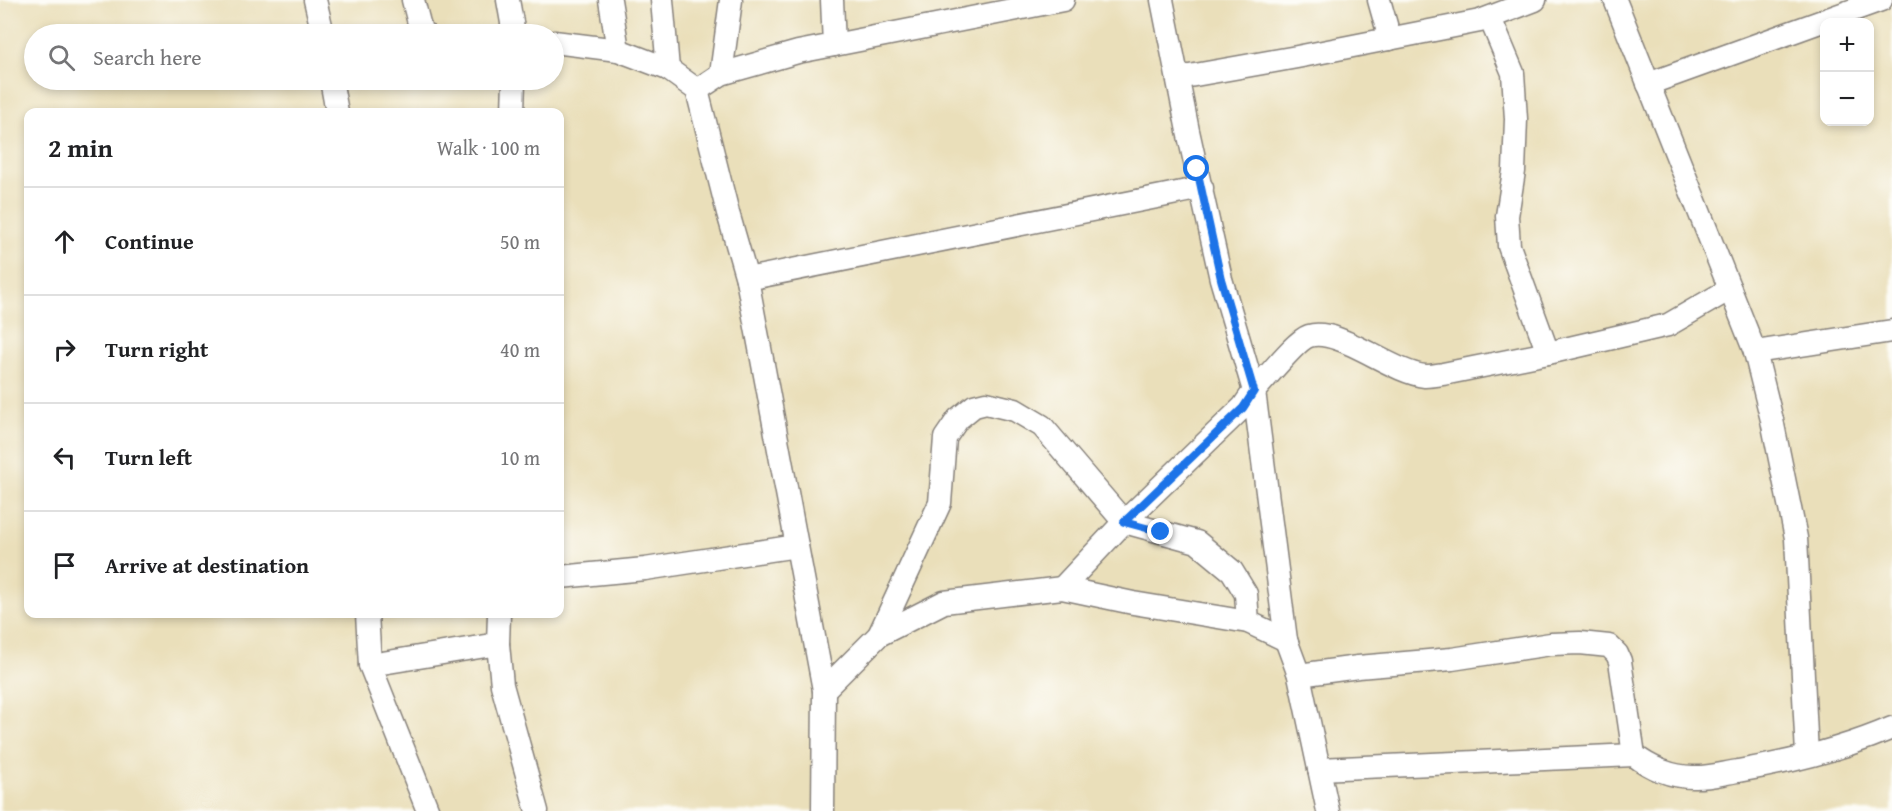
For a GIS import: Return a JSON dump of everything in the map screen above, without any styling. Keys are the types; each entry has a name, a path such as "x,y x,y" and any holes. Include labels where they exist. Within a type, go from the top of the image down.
{"street":[{"path":"315,0 321,24"},
{"path":"413,0 419,24"},
{"path":"508,0 512,24"},
{"path":"610,0 618,50"},
{"path":"662,0 668,69"},
{"path":"721,74 731,0"},
{"path":"832,0 834,45"},
{"path":"697,90 721,74 798,52 1063,0"},
{"path":"1162,0 1221,279 1254,391 1286,640 1299,675 1328,811"},
{"path":"1378,0 1390,39"},
{"path":"1178,78 1490,18 1535,0"},
{"path":"1615,0 1755,352 1772,420 1796,538 1807,755"},
{"path":"1648,84 1881,0"},
{"path":"1490,18 1513,73 1515,129 1514,171 1507,216 1509,246 1548,353"},
{"path":"564,43 618,50 668,69 697,90 747,279 824,690 823,811"},
{"path":"334,90 336,108"},
{"path":"513,108 514,90"},
{"path":"747,279 1202,188"},
{"path":"1062,588 1124,522 1243,408 1254,391 1308,336 1322,335 1340,338 1366,353 1409,372 1426,376 1548,353 1668,325 1730,289"},
{"path":"1755,352 1892,331"},
{"path":"879,635 940,503 945,438 958,419 974,406 986,403 1015,410 1042,426 1124,522 1197,542 1224,563 1232,570 1246,594 1248,622"},
{"path":"564,577 645,569 797,546"},
{"path":"824,690 879,635 944,602 1062,588 1134,603 1248,622 1286,640"},
{"path":"367,618 370,665 428,811"},
{"path":"499,618 498,644 502,685 537,811"},
{"path":"370,665 498,644"},
{"path":"1299,675 1358,667 1452,659 1551,644 1609,646 1620,661 1634,755"},
{"path":"1319,769 1634,755 1647,765 1693,777 1775,765 1840,748 1892,728"}],"route":[{"path":"1161,532 1124,522 1243,408 1254,391 1221,279 1197,169"}]}
